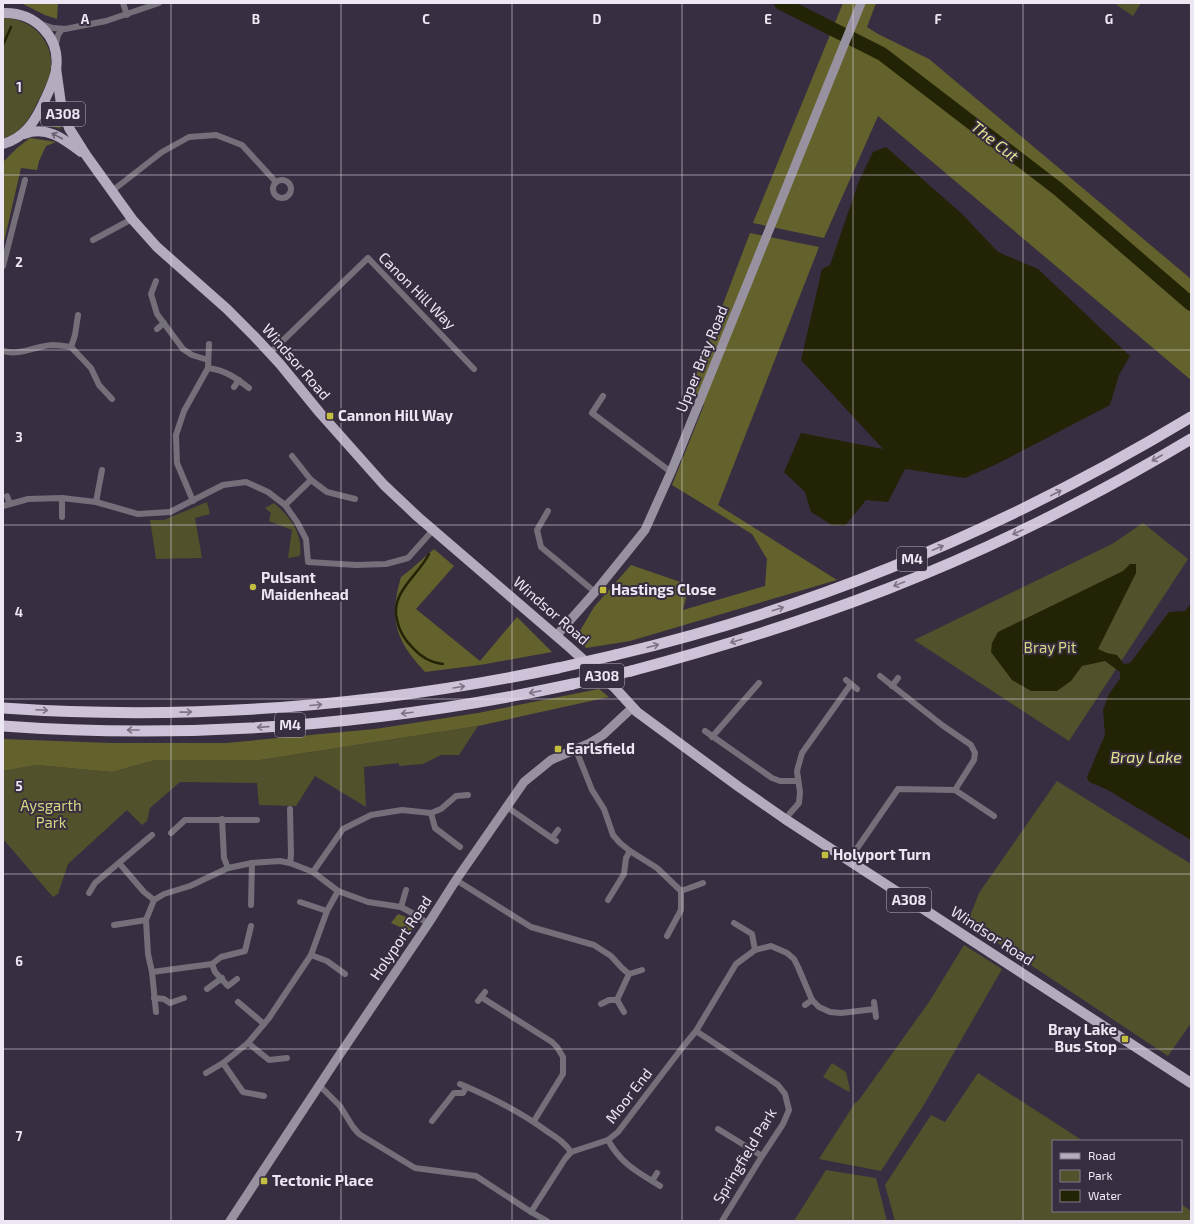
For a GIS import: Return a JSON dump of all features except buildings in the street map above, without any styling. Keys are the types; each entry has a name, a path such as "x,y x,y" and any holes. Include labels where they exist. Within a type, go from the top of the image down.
{"highway":[{"name":"M4","path":"3,708 71,712 149,713 228,711 290,707 415,694 476,684 615,655 690,636 750,618 833,590 906,562 1042,500 1119,460 1191,417"},
{"name":"M4","path":"3,726 92,730 145,730 220,729 286,725 442,708 531,693 632,670 768,631 830,610 917,576 1044,519 1100,490 1191,438"}],"main road":[{"path":"3,5 29,18 42,27 50,38 55,52"},
{"name":"Upper Bray Road","path":"557,635 595,592 645,530 671,472 860,7"},
{"path":"3,13 11,13 29,18"},
{"name":"Windsor Road","path":"55,52 59,94 63,113 72,133 112,192 132,218 157,246 236,318 270,353 384,485 433,530 557,635 615,688 632,708 738,787 1191,1083"},
{"path":"3,152 8,143 24,134 37,116 52,83 56,68"},
{"name":"Windsor Road","path":"24,134 33,131 51,133 86,155"},
{"name":"Holyport Road","path":"230,1221 456,880 524,782 551,760 576,750 603,735 632,708"}],"street":[{"path":"123,3 127,14"},
{"path":"29,18 48,27 62,29 102,22 159,3"},
{"path":"55,52 57,40 62,29"},
{"path":"112,192 162,152 189,137 209,135 216,135 242,145 276,182"},
{"path":"3,266 25,180"},
{"path":"93,240 132,218"},
{"name":"Canon Hill Way","path":"270,353 368,258 474,369"},
{"path":"156,281 150,294 157,314 183,349 192,355 208,360"},
{"path":"71,347 75,335 78,315"},
{"path":"157,329 164,324"},
{"path":"193,501 176,463 176,435 184,411 208,368 209,344"},
{"path":"3,351 9,353 22,353 52,345 71,347 91,368 99,385 112,399"},
{"path":"208,368 220,370 239,380 249,388"},
{"path":"234,387 239,380"},
{"path":"95,390 99,385"},
{"path":"603,396 592,413 671,472"},
{"path":"292,456 311,480 327,492 355,499"},
{"path":"96,502 102,470"},
{"path":"285,505 311,480"},
{"path":"7,496 6,505 28,500 62,498 96,502 138,514 170,512 223,485 246,482 268,492 285,505 297,522 306,539 308,562 356,565 386,564 408,558 433,530"},
{"path":"62,498 62,517"},
{"path":"548,511 537,530 541,547 595,592"},
{"path":"880,676 942,725 971,745 975,753 974,760 955,790"},
{"path":"892,686 898,678"},
{"path":"785,819 799,803 800,792 797,771 802,753 824,722 848,682 857,689"},
{"path":"712,737 759,683"},
{"path":"746,686 752,691"},
{"path":"705,731 772,778 780,781 798,780"},
{"path":"576,750 592,790 604,809 613,835 630,851 657,868 682,891"},
{"path":"848,860 898,789 955,790 994,816"},
{"path":"313,872 343,829 371,814 402,810 431,813 441,809 456,796 468,795"},
{"path":"507,807 554,840 558,830"},
{"path":"290,809 290,863"},
{"path":"431,813 435,828 460,847"},
{"path":"222,819 224,858 228,868"},
{"path":"171,833 185,820 257,820"},
{"path":"89,893 95,883 152,835"},
{"path":"608,900 624,874 626,858 630,851"},
{"path":"156,1012 152,972 148,954 146,920 154,900 164,894 190,886 228,868 252,863 280,861 290,863 313,872 338,891 368,902 401,907 416,915 428,924"},
{"path":"119,863 144,892 154,900"},
{"path":"251,905 252,863"},
{"path":"456,880 532,926 594,945 611,956 629,974"},
{"path":"682,891 703,883"},
{"path":"401,907 406,890"},
{"path":"206,1073 223,1063 248,1043 287,993 311,955 327,911 338,891"},
{"path":"667,936 681,910 682,891"},
{"path":"300,902 327,911"},
{"path":"114,925 146,920"},
{"path":"734,923 752,934 755,950"},
{"path":"152,972 212,964 221,957 245,951 251,926"},
{"name":"Moor End","path":"572,1152 608,1140 618,1132 696,1031 736,964 755,950 771,946 787,953 794,959 812,1000"},
{"path":"311,955 327,961 345,974"},
{"path":"212,964 215,972 228,986 238,979"},
{"path":"617,1000 629,974 642,970"},
{"path":"207,989 222,978"},
{"path":"482,997 552,1042 563,1057 563,1074 534,1121"},
{"path":"154,998 164,999 170,1003 184,998"},
{"path":"601,1004 609,1000 617,1000"},
{"path":"617,1000 624,1012"},
{"path":"805,1005 812,1000 819,1007 830,1012 841,1013 875,1009"},
{"path":"238,1002 264,1024"},
{"path":"874,1002 876,1017"},
{"path":"699,1012 706,1015"},
{"name":"Springfield Park","path":"696,1031 778,1085 785,1094 788,1110 783,1124 722,1221"},
{"path":"248,1043 269,1060 287,1058"},
{"path":"223,1063 243,1092 264,1096"},
{"path":"460,1084 500,1101 534,1121 567,1145 572,1152 565,1159 531,1212"},
{"path":"320,1086 340,1106 359,1134 415,1168 476,1176 547,1221"},
{"path":"432,1121 454,1093 463,1092 466,1087"},
{"path":"718,1129 762,1156"},
{"path":"608,1140 614,1152 624,1162 660,1186"},
{"path":"652,1181 657,1173"}],"green space":[{"path":"1114,3 1141,3 1133,16"},
{"path":"3,18 22,22 31,26 38,32 44,39 48,48 51,57 51,67 46,83 29,118 21,128 3,139"},
{"path":"51,101 61,129 41,124"},
{"path":"207,502 210,514 195,518 202,558 156,559 150,520 164,520"},
{"path":"274,503 294,526 299,540 300,556 288,558 292,530 269,521 271,513 265,508"},
{"name":"Bray Pit","path":"1143,523 1188,559 1069,741 914,640 1112,544"},
{"name":"Aysgarth Park","path":"478,726 459,755 441,755 423,764 399,766 399,763 364,767 366,807 315,776 296,806 259,805 257,783 180,782 150,808 147,821 142,825 127,810 68,864 58,894 53,897 3,839 3,771 36,765 112,772 155,760 260,760"},
{"path":"1057,781 1191,864 1191,1023 1168,1056 978,930 970,916 979,893"},
{"path":"964,945 1002,969 925,1103 881,1171 819,1159 855,1103 859,1100 929,1002"},
{"path":"832,1063 846,1072 850,1090 849,1092 823,1077"},
{"path":"978,1073 1081,1140 1052,1140 1052,1212 1182,1212 1182,1205 1191,1211 1191,1221 895,1221 885,1185 931,1115 945,1122"},
{"path":"826,1170 876,1178 887,1221 794,1221"}],"shaded area":[{"path":"21,3 58,3 57,19 45,15"},
{"path":"843,3 876,3 867,27 929,59 1191,279 1191,380 878,116 824,238 753,223"},
{"path":"30,138 56,142 46,146 39,161 37,170 21,168 3,246 3,162"},
{"path":"750,233 819,247 718,505 837,580 630,641 586,648 577,636 594,607 631,565 689,585 683,610 765,586 767,559 752,534 672,485 704,405 690,391"},
{"path":"434,549 454,566 416,609 480,661 517,617 552,652 480,665 425,672 407,650 401,639 395,617 395,605 401,577"},
{"path":"599,689 609,697 478,726 260,760 155,760 112,772 36,765 3,771 3,739 111,743 226,743 375,729 478,713"},
{"path":"398,914 416,921 411,932 391,923"}],"water":[{"path":"886,147 962,214 998,252 1038,269 1130,356 1119,375 1110,405 999,463 965,478 905,469 888,502 866,500 845,526 832,525 811,512 805,492 784,472 801,433 883,449 801,360 822,269 830,265 859,181 873,152"},
{"name":"Bray Lake","path":"1130,564 1136,564 1136,573 1098,649 1117,655 1124,664 1130,663 1169,612 1185,611 1191,603 1191,840 1106,789 1089,782 1087,777 1105,735 1103,710 1109,694 1120,679 1120,672 1105,661 1082,666 1071,681 1057,691 1031,691 1012,680 991,652 992,643 998,632 1123,571"}],"waterway":[{"name":"The Cut","path":"781,3 882,54 1058,189 1191,304"},
{"name":"The Cut","path":"3,45 11,27"},
{"path":"429,554 401,593 396,610 397,620 403,635 415,650 430,661 443,664"}],"place":[{"name":"Cannon Hill Way","path":"330,416"},
{"name":"Pulsant Maidenhead","path":"253,587"},
{"name":"Hastings Close","path":"603,590"},
{"name":"Earlsfield","path":"558,749"},
{"name":"Holyport Turn","path":"825,855"},
{"name":"Bray Lake Bus Stop","path":"1125,1039"},
{"name":"Tectonic Place","path":"264,1181"}]}
